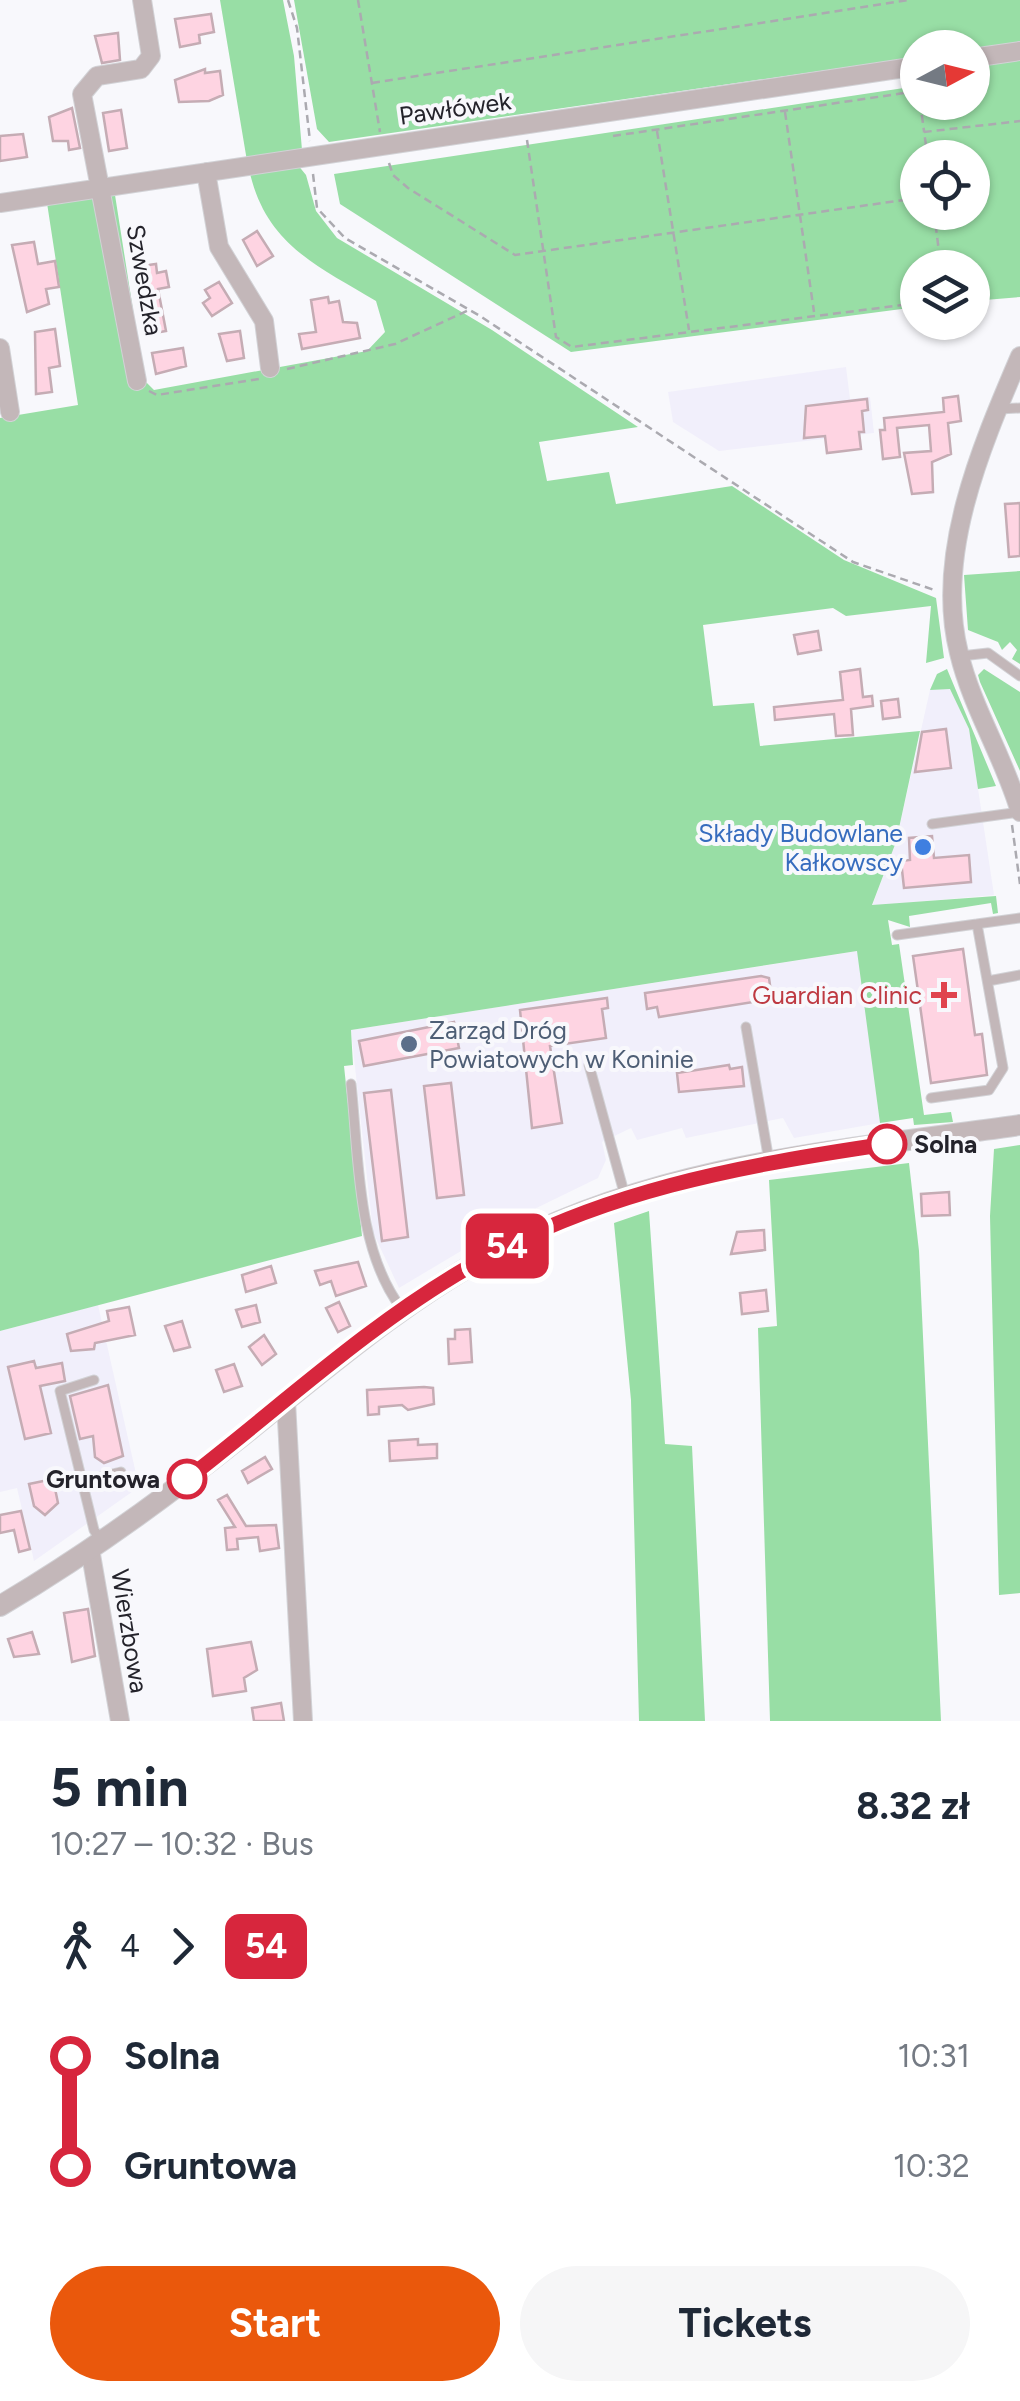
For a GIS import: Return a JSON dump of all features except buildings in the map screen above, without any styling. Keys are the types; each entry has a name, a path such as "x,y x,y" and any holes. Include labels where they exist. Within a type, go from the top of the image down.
{"street":[{"name":"Szwedzka","path":"137,380 104,187 82,94 97,76 141,69 151,56 142,0"},
{"path":"990,55 1020,51"},
{"name":"Pawłówek","path":"0,203 900,69"},
{"path":"206,172 219,247 264,321 270,368"},
{"path":"0,348 10,412"},
{"path":"1020,356 962,521 952,596 959,656 1020,812"},
{"path":"0,1606 96,1545 403,1310 506,1246 625,1196 769,1162 1020,1125"},
{"path":"286,1401 303,1721"},
{"name":"Wierzbowa","path":"96,1545 120,1721"}],"lane":[{"path":"999,409 1020,408"},
{"path":"959,656 988,654 1020,676"},
{"path":"932,824 1020,812"},
{"path":"897,936 1020,918"},
{"path":"930,1098 991,1092 1003,1068 977,924"},
{"path":"988,981 1020,975"},
{"path":"746,1027 769,1162"},
{"path":"590,1065 625,1196"},
{"path":"350,1084 370,1238 390,1293 403,1310"},
{"path":"94,1380 60,1391 96,1545"},
{"path":"82,1480 121,1472"}],"path":[{"path":"288,0 296,28 317,208 344,238 469,310 853,562 952,596"},
{"path":"372,83 909,0"},
{"path":"613,136 900,94"},
{"path":"785,111 814,314"},
{"path":"922,120 925,140"},
{"path":"924,132 1020,120"},
{"path":"524,124 556,337 572,348 900,305"},
{"path":"657,130 689,330"},
{"path":"544,252 900,200"},
{"path":"137,380 157,394 257,381 270,368 283,370 354,357 395,344 469,310"}],"shaded area":[{"path":"846,367 850,399 870,397 874,433 719,451 673,422 668,392"},
{"path":"950,688 969,729 994,895 872,906 896,842 930,690"},
{"path":"858,951 880,1123 794,1138 783,1118 686,1138 682,1128 637,1140 631,1128 602,1142 606,1160 598,1178 518,1217 399,1288 373,1232 351,1030"},
{"path":"98,1305 139,1487 34,1561 17,1488 0,1492 0,1331"}],"green space":[{"path":"220,0 283,0 294,56 302,150 247,161"},
{"path":"294,0 1020,0 1020,42 990,46 990,30 900,30 900,59 329,142 317,129"},
{"path":"1020,60 1020,297 990,300 990,250 900,250 900,309 571,352 340,204 334,174 900,89 900,120 990,120 990,64"},
{"path":"297,164 306,175 316,211 337,238 492,330 638,427 539,442 547,481 609,472 616,504 732,486 844,560 936,598 944,658 926,663 931,606 846,616 833,608 703,625 713,706 754,703 760,746 920,731 896,842 872,905 996,896 998,913 993,914 991,903 909,916 910,927 888,920 892,945 899,944 924,1115 951,1112 953,1122 914,1125 913,1118 880,1123 857,951 351,1030 353,1065 344,1066 362,1236 0,1331 0,418 78,405 47,203 115,195 144,380 154,390 367,351 385,332 376,301 296,250 267,216 249,169"},
{"path":"1020,571 1020,664 1012,659 1017,650 1010,642 1002,650 998,642 968,630 964,575"},
{"path":"947,669 996,786 978,789 969,729 950,689 930,690 937,674"},
{"path":"984,669 1020,692 1020,771 980,682 978,675"},
{"path":"1020,1145 1020,1593 999,1595 990,1216 994,1149"},
{"path":"909,1163 919,1251 941,1721 770,1721 758,1328 777,1326 769,1180"},
{"path":"649,1211 665,1444 692,1446 705,1721 639,1721 631,1400 614,1223"}],"bus line":[{"name":"54","path":"187,1479 421,1298 467,1268 545,1227 625,1196 687,1178 887,1144"}],"place":[{"name":"Składy Budowlane Kałkowscy","path":"923,847"},
{"name":"Guardian Clinic","path":"944,995"},
{"name":"Zarząd Dróg Powiatowych w Koninie","path":"409,1044"},
{"name":"Solna","path":"887,1144"},
{"name":"Gruntowa","path":"187,1479"}]}
